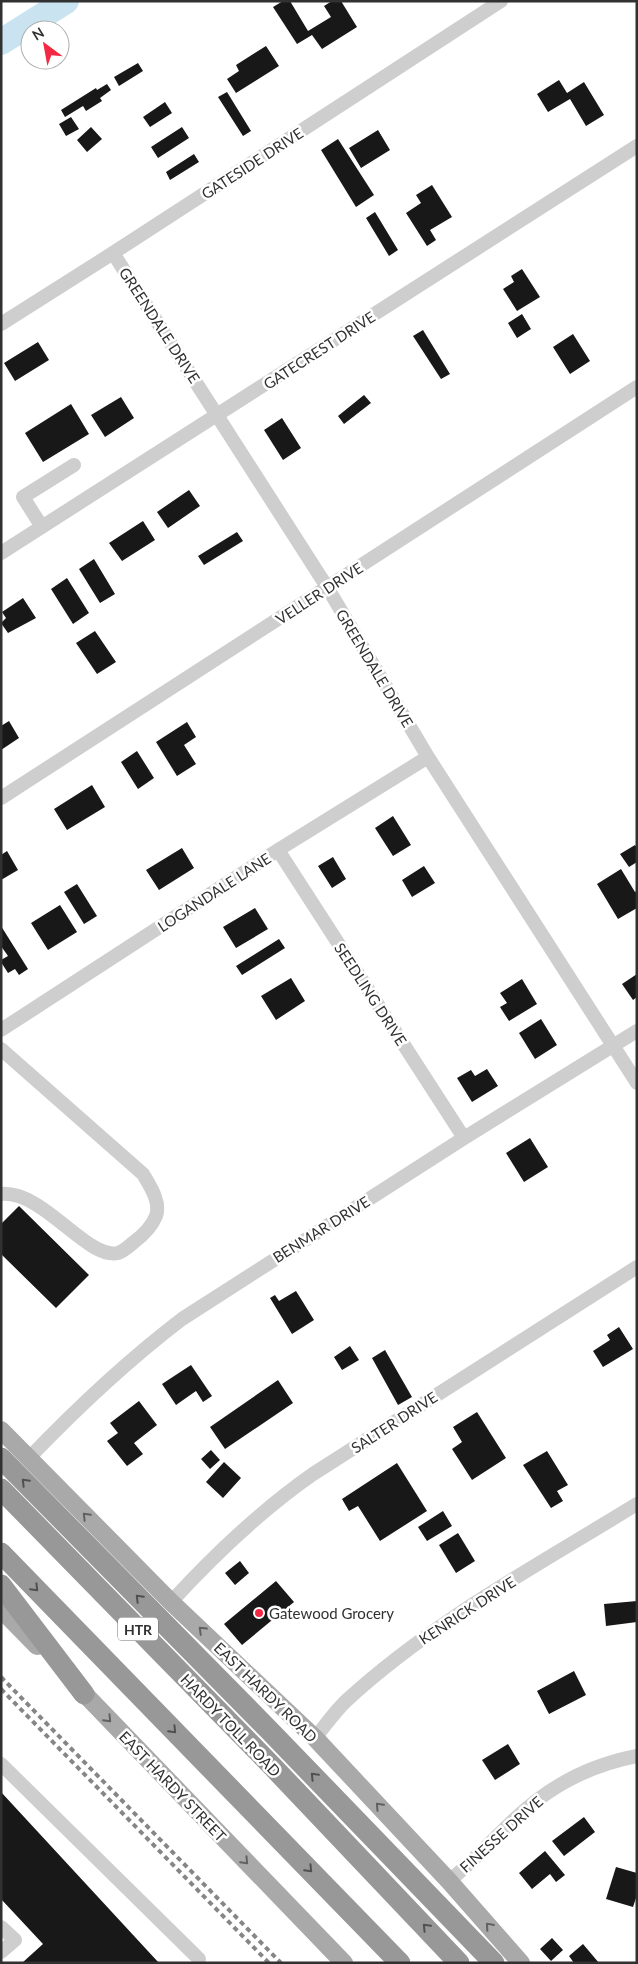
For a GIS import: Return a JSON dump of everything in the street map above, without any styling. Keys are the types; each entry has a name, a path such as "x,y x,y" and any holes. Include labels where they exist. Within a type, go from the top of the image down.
{"highway":[{"path":"1,1458 276,1737 494,1963"},
{"name":"HARDY TOLL ROAD","path":"1,1489 274,1768 459,1963"},
{"path":"1,1553 400,1963"},
{"path":"1,1585 84,1694"},
{"path":"274,1768 455,1916 507,1963"}],"main road":[{"name":"EAST HARDY ROAD","path":"1,1430 171,1602 315,1738 449,1881 521,1963"},
{"name":"EAST HARDY STREET","path":"1,1609 344,1963"}],"street":[{"name":"GATESIDE DRIVE","path":"1,324 114,253 501,1"},
{"name":"GATECREST DRIVE","path":"1,553 218,416 637,146"},
{"name":"GREENDALE DRIVE","path":"114,253 327,587 428,757 637,1083"},
{"name":"VELLER DRIVE","path":"1,798 637,387"},
{"path":"42,527 23,497 74,465"},
{"name":"LOGANDALE LANE","path":"1,1030 278,850 428,757"},
{"name":"SEEDLING DRIVE","path":"278,850 464,1138"},
{"name":"BENMAR DRIVE","path":"29,1458 109,1379 144,1348 182,1319 464,1138 637,1031"},
{"path":"1,1049 143,1174 151,1187 157,1204 156,1216 148,1228 128,1248 117,1253 108,1253 92,1246 37,1204 19,1196 1,1194"},
{"name":"SALTER DRIVE","path":"171,1602 201,1569 279,1498 313,1474 637,1267"},
{"name":"KENRICK DRIVE","path":"315,1738 346,1701 410,1648 466,1609 637,1504"},
{"name":"FINESSE DRIVE","path":"449,1881 462,1871 516,1817 549,1791 584,1771 602,1764 637,1756"},
{"path":"1,1764 199,1959"},
{"path":"1,1927 15,1940 1,1952"}],"building":[{"path":"283,1 290,1 308,31 331,17 324,6 332,1 341,1 357,27 322,49 312,35 297,44 273,7"},
{"path":"266,46 279,66 236,93 227,79 239,71 236,65"},
{"path":"138,63 143,71 119,86 114,77"},
{"path":"559,80 567,93 584,82 604,115 586,126 570,99 548,112 537,94"},
{"path":"107,84 111,90 100,98 102,101 86,111 83,106 65,117 61,110 96,88 97,90"},
{"path":"227,92 251,131 243,136 218,97"},
{"path":"165,102 172,113 150,127 143,117"},
{"path":"71,117 79,129 66,136 59,124"},
{"path":"91,127 102,139 87,152 77,140"},
{"path":"182,127 189,138 158,158 151,147"},
{"path":"378,130 390,150 361,168 349,148"},
{"path":"338,139 374,195 356,207 321,150"},
{"path":"194,154 199,162 170,180 166,172"},
{"path":"432,185 452,217 430,230 436,240 427,246 406,213 421,203 416,195"},
{"path":"375,212 398,250 389,256 366,218"},
{"path":"522,269 540,297 517,311 503,289 514,282 511,276"},
{"path":"522,314 531,329 517,338 508,323"},
{"path":"423,330 450,374 441,379 413,336"},
{"path":"573,334 590,361 570,374 553,347"},
{"path":"38,342 49,360 15,381 4,363"},
{"path":"364,395 371,403 344,424 338,416"},
{"path":"121,397 134,418 105,437 91,415"},
{"path":"71,404 89,434 43,462 25,433"},
{"path":"282,418 301,448 283,460 264,430"},
{"path":"189,490 200,506 168,528 157,512"},
{"path":"143,521 155,540 122,561 109,543"},
{"path":"237,532 243,541 204,565 198,556"},
{"path":"94,559 115,594 100,603 79,569"},
{"path":"67,578 89,613 73,624 51,589"},
{"path":"23,598 36,618 8,633 1,623 6,618 2,612"},
{"path":"95,631 116,662 97,674 76,643"},
{"path":"9,721 19,738 1,750 1,726"},
{"path":"187,722 196,737 184,745 196,764 177,776 156,742"},
{"path":"137,751 154,778 138,789 121,762"},
{"path":"92,785 105,807 67,830 54,809"},
{"path":"393,816 411,845 393,856 375,828"},
{"path":"635,845 637,848 637,862 629,867 620,854"},
{"path":"182,848 194,868 159,890 146,870"},
{"path":"7,851 18,870 1,880 1,855"},
{"path":"333,857 346,879 332,888 318,866"},
{"path":"424,866 435,883 412,897 402,880"},
{"path":"621,869 635,892 637,891 637,908 618,919 597,884"},
{"path":"77,884 97,916 84,924 64,892"},
{"path":"60,905 77,932 48,950 31,923"},
{"path":"255,908 268,929 236,948 223,927"},
{"path":"1,926 28,969 19,975 15,969 8,973 1,962 1,960 8,956 1,946"},
{"path":"279,939 285,948 242,975 236,966"},
{"path":"637,974 637,997 633,1000 622,984"},
{"path":"291,978 305,1001 276,1020 261,996"},
{"path":"522,979 537,1004 509,1021 500,1007 507,1003 500,993"},
{"path":"541,1019 557,1045 535,1059 519,1033"},
{"path":"487,1069 498,1086 472,1102 457,1078 471,1070 475,1076"},
{"path":"530,1138 548,1167 524,1182 506,1153"},
{"path":"19,1206 89,1275 56,1308 1,1254 1,1224"},
{"path":"296,1291 314,1320 292,1334 270,1298 275,1295 279,1301"},
{"path":"619,1327 633,1349 603,1367 593,1351 610,1340 607,1335"},
{"path":"350,1346 359,1360 342,1370 334,1357"},
{"path":"385,1350 412,1397 398,1405 372,1358"},
{"path":"191,1365 212,1396 203,1402 196,1391 176,1405 162,1384"},
{"path":"278,1380 293,1403 225,1449 210,1427"},
{"path":"139,1401 157,1425 134,1443 143,1454 127,1466 107,1441 118,1433 110,1423"},
{"path":"477,1412 506,1458 472,1480 452,1449 462,1442 453,1427"},
{"path":"211,1450 220,1460 210,1469 201,1459"},
{"path":"547,1451 568,1485 557,1491 563,1501 551,1508 523,1465"},
{"path":"224,1462 241,1478 223,1498 206,1482"},
{"path":"397,1463 427,1511 380,1541 358,1506 349,1511 342,1499"},
{"path":"443,1511 452,1526 427,1541 418,1527"},
{"path":"458,1533 475,1561 456,1573 439,1545"},
{"path":"240,1561 249,1573 235,1585 225,1573"},
{"name":"Gatewood Grocery","path":"276,1581 294,1602 242,1645 224,1624"},
{"path":"637,1601 637,1622 606,1626 604,1604"},
{"path":"574,1671 586,1695 549,1714 537,1691"},
{"path":"508,1744 520,1764 495,1780 482,1760"},
{"path":"1,1792 159,1963 22,1963 43,1944 1,1899"},
{"path":"584,1817 595,1832 564,1856 552,1841"},
{"path":"545,1851 565,1875 556,1882 550,1874 532,1889 519,1873"},
{"path":"616,1867 637,1873 637,1895 633,1907 606,1899"},
{"path":"552,1938 563,1950 551,1961 540,1949"},
{"path":"583,1944 599,1963 574,1963 569,1956"}],"waterway":[{"path":"1,42 66,1"}],"railway":[{"path":"1,1677 281,1963"},
{"path":"1,1689 269,1963"}],"place":[{"name":"Gatewood Grocery","path":"259,1613"}]}
